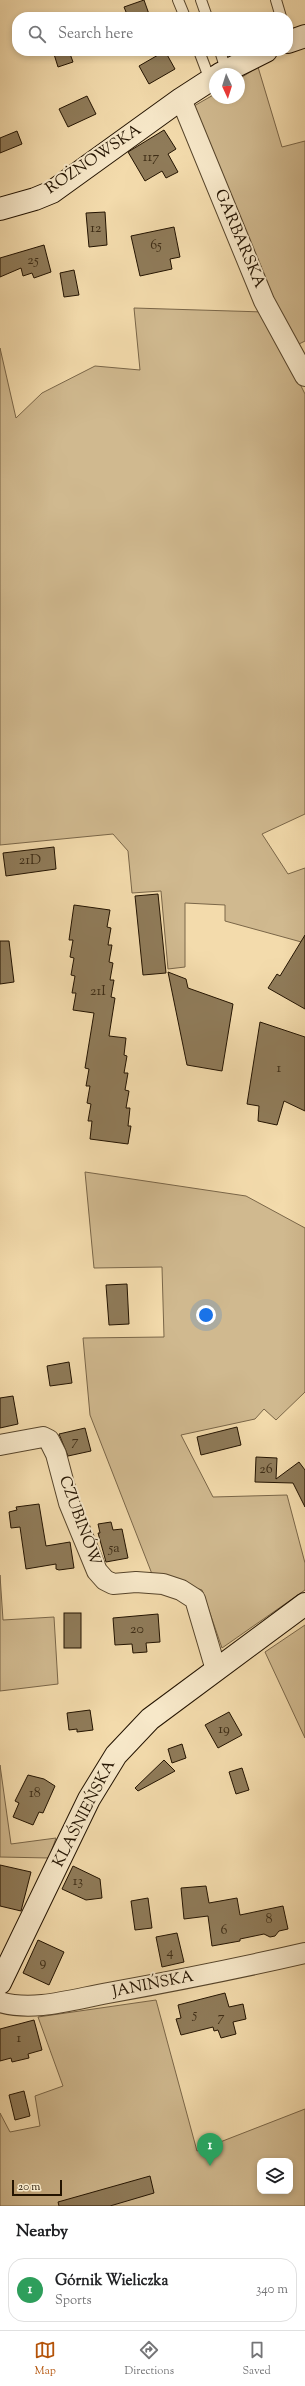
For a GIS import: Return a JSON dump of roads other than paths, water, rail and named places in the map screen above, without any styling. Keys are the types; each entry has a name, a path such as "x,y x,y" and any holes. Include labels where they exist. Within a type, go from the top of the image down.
{"street":[{"path":"293,40 305,36"},
{"name":"ROŻNOWSKA","path":"223,68 253,56"},
{"name":"ROŻNOWSKA","path":"0,209 52,192 209,77"},
{"name":"GARBARSKA","path":"181,98 264,301 302,369"},
{"name":"CZUBINÓW","path":"0,1446 43,1437 49,1440 56,1454 72,1511 97,1572 105,1580 113,1584 136,1582 163,1584 181,1590 195,1600 216,1670"},
{"name":"KLAŚNIEŃSKA","path":"0,1983 90,1799 116,1755 150,1719 305,1604"},
{"name":"JANIŃSKA","path":"0,2002 14,2006 69,2000 214,1974 305,1953"}],"lane":[{"path":"178,0 183,12"},
{"path":"202,0 206,12"},
{"path":"276,0 280,12"},
{"path":"204,56 216,68"}],"place":[{"name":"Górnik Wieliczka","path":"210,2166"}]}
